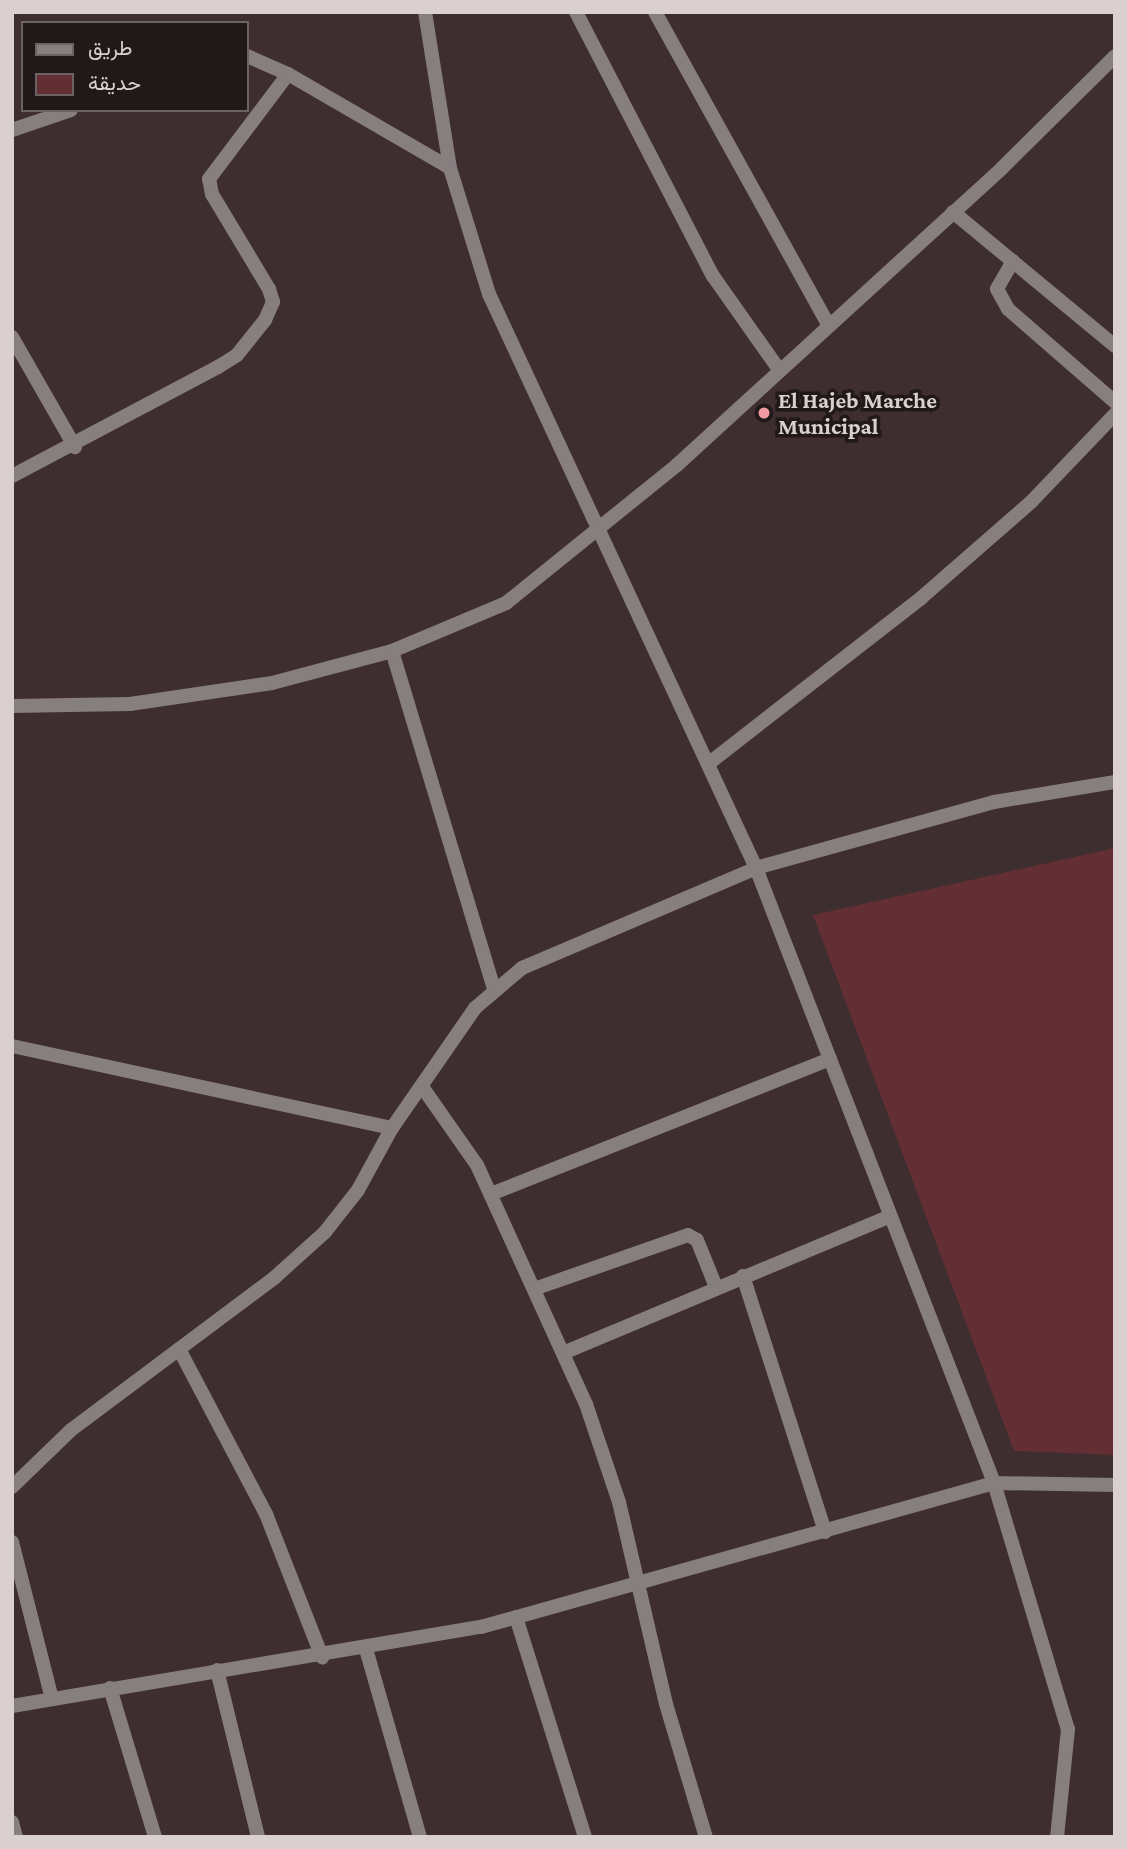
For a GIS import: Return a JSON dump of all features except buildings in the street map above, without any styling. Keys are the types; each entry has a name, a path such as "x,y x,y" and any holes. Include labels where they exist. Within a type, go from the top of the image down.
{"street":[{"path":"425,12 450,168 493,305 601,529 756,868 994,1483 1068,1729 1057,1837"},
{"path":"576,12 713,276 780,371"},
{"path":"655,12 829,326"},
{"path":"248,56 288,74 450,168"},
{"path":"12,706 130,704 272,683 392,651 506,603 601,529 780,371 953,212 1115,56"},
{"path":"12,476 75,447 237,355 272,310 269,289 212,194 209,179 288,74"},
{"path":"12,130 65,112"},
{"path":"953,212 1115,346"},
{"path":"1013,261 997,289 1008,309 1115,401"},
{"path":"12,337 75,447"},
{"path":"708,764 920,598 1031,502 1115,414"},
{"path":"392,651 494,989"},
{"path":"12,1487 71,1430 179,1349 325,1232 359,1190 392,1128 423,1088 475,1008 494,989 522,968 756,868 994,803 1115,782"},
{"path":"12,1046 392,1128"},
{"path":"491,1194 830,1059"},
{"path":"423,1088 464,1142 491,1194 563,1353 608,1465 641,1584 666,1704 706,1837"},
{"path":"563,1353 891,1216"},
{"path":"534,1289 688,1235 697,1240 716,1287"},
{"path":"743,1276 825,1532"},
{"path":"179,1349 266,1514 322,1657"},
{"path":"12,1706 216,1670 322,1657 516,1618 994,1483 1115,1485"},
{"path":"12,1542 52,1699"},
{"path":"516,1618 585,1837"},
{"path":"366,1649 420,1837"},
{"path":"216,1670 258,1837"},
{"path":"110,1688 155,1837"},
{"path":"12,1822 16,1837"}],"green space":[{"path":"1115,848 1115,1455 1014,1451 813,915"}],"place":[{"name":"El Hajeb Marche Municipal","path":"764,413"}]}
